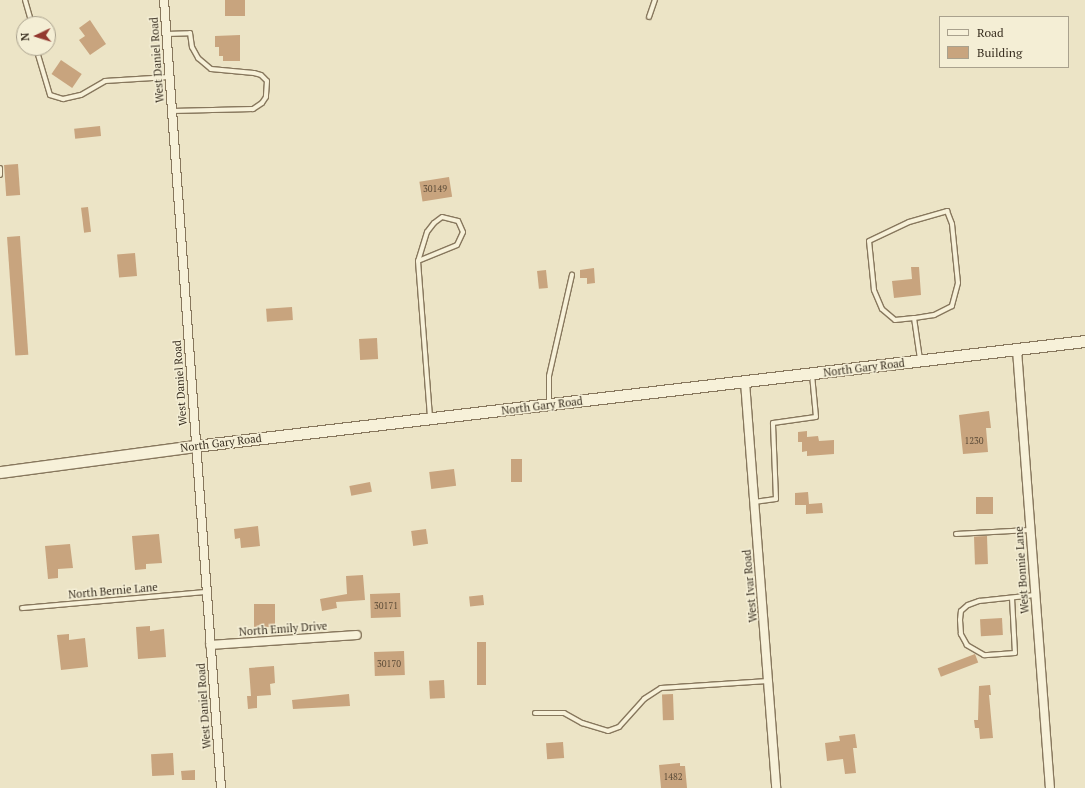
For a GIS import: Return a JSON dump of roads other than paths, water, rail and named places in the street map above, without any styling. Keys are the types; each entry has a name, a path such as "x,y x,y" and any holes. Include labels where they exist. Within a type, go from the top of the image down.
{"street":[{"name":"West Daniel Road","path":"164,0 195,446 221,788"},
{"name":"North Gary Road","path":"0,472 195,446 1085,341"},
{"name":"West Bonnie Lane","path":"1017,350 1050,788"},
{"name":"West Ivar Road","path":"745,382 776,788"},
{"name":"North Emily Drive","path":"210,645 357,635"}],"lane":[{"path":"25,0 30,16"},
{"path":"649,17 655,0"},
{"path":"166,34 190,33 192,47 198,58 211,69 254,73 261,75 267,82 266,97 262,103 252,109 171,111"},
{"path":"38,56 50,95 63,99 81,95 105,81 169,77"},
{"path":"0,168 0,175"},
{"path":"947,211 952,224 958,283 952,306 934,314 914,318 895,320 882,309 874,290 869,241 909,222 947,211"},
{"path":"418,261 457,245 463,232 458,221 442,217 434,223 426,232 418,261 430,419"},
{"path":"550,405 549,376 572,275"},
{"path":"914,318 920,361"},
{"path":"754,502 776,499 773,423 816,418 812,374"},
{"path":"956,534 1030,530"},
{"name":"North Bernie Lane","path":"22,608 206,592"},
{"path":"1012,598 1015,653 984,655 966,645 961,634 961,611 979,601 1035,595"},
{"path":"535,713 564,713 582,723 608,730 619,727 644,699 661,688 769,681"}]}
